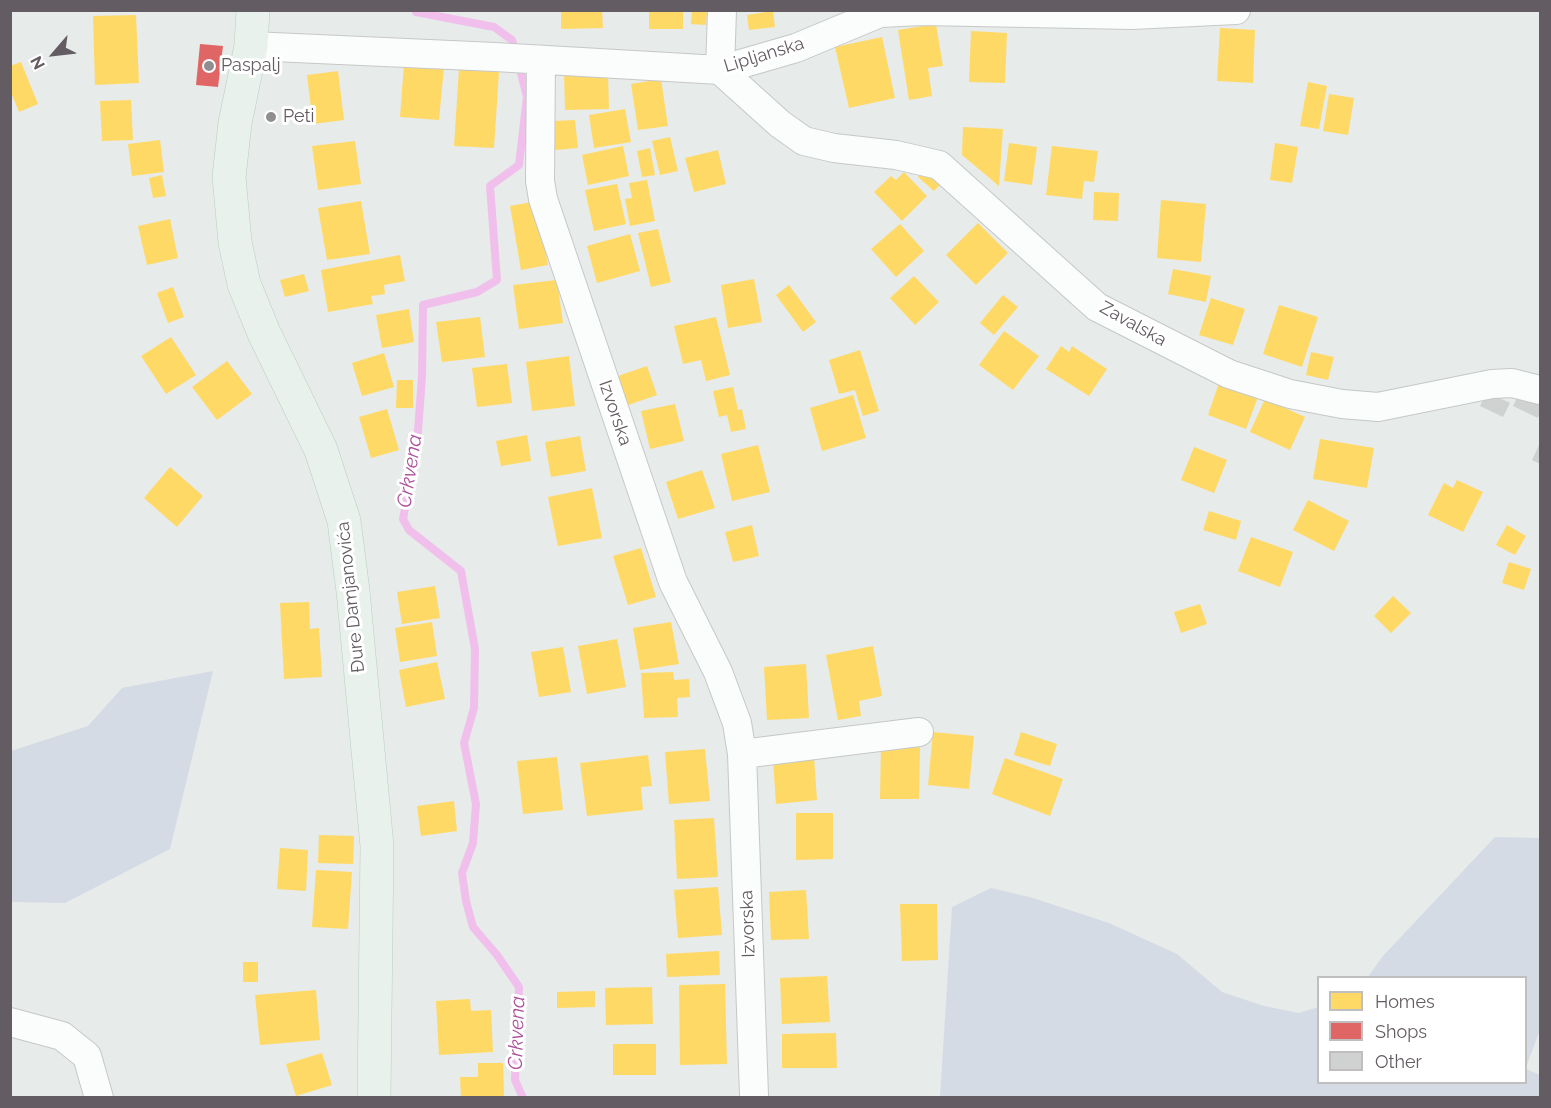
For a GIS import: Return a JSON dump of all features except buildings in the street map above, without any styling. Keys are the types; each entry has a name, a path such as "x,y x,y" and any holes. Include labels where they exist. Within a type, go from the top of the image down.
{"main road":[{"name":"Đure Damjanovića","path":"254,10 251,46 235,123 229,177 235,242 244,284 264,333 321,450 344,521 353,591 377,846 374,1098"}],"street":[{"path":"720,70 722,10"},
{"name":"Lipljanska","path":"251,46 720,70 796,48 880,13 922,11 1131,15 1236,10"},
{"name":"Izvorska","path":"536,60 540,181 543,199 673,582 718,672 737,723 742,754 754,1095"},
{"name":"Zavalska","path":"720,70 780,124 804,141 834,148 896,155 939,165 1097,307 1229,374 1290,394 1342,404 1378,407 1492,384 1512,382 1540,390"},
{"path":"742,754 919,732"},
{"path":"10,1022 62,1036 87,1056 99,1098"}],"shaded area":[{"path":"213,671 170,849 65,903 11,902 11,751 88,726 122,688"},
{"path":"1495,837 1540,838 1540,1030 1527,1064 1527,976 1369,976 1382,957"},
{"path":"991,888 1033,898 1109,923 1177,954 1222,992 1264,1006 1299,1013 1317,1007 1317,1084 1527,1084 1527,1069 1540,1075 1540,1097 940,1097 952,907"}],"waterway":[{"name":"Crkvena","path":"416,10 416,12 494,27 512,40 516,53"},
{"name":"Crkvena","path":"519,65 527,97 519,165 490,186 497,280 477,292 423,305 422,377 417,444 403,519 409,530 461,571 475,649 474,708 464,743 476,804 473,843 462,873 473,927 497,955 519,987 515,1080 523,1098"}],"place":[{"name":"Paspalj","path":"209,66"},
{"name":"Peti","path":"271,117"}]}
